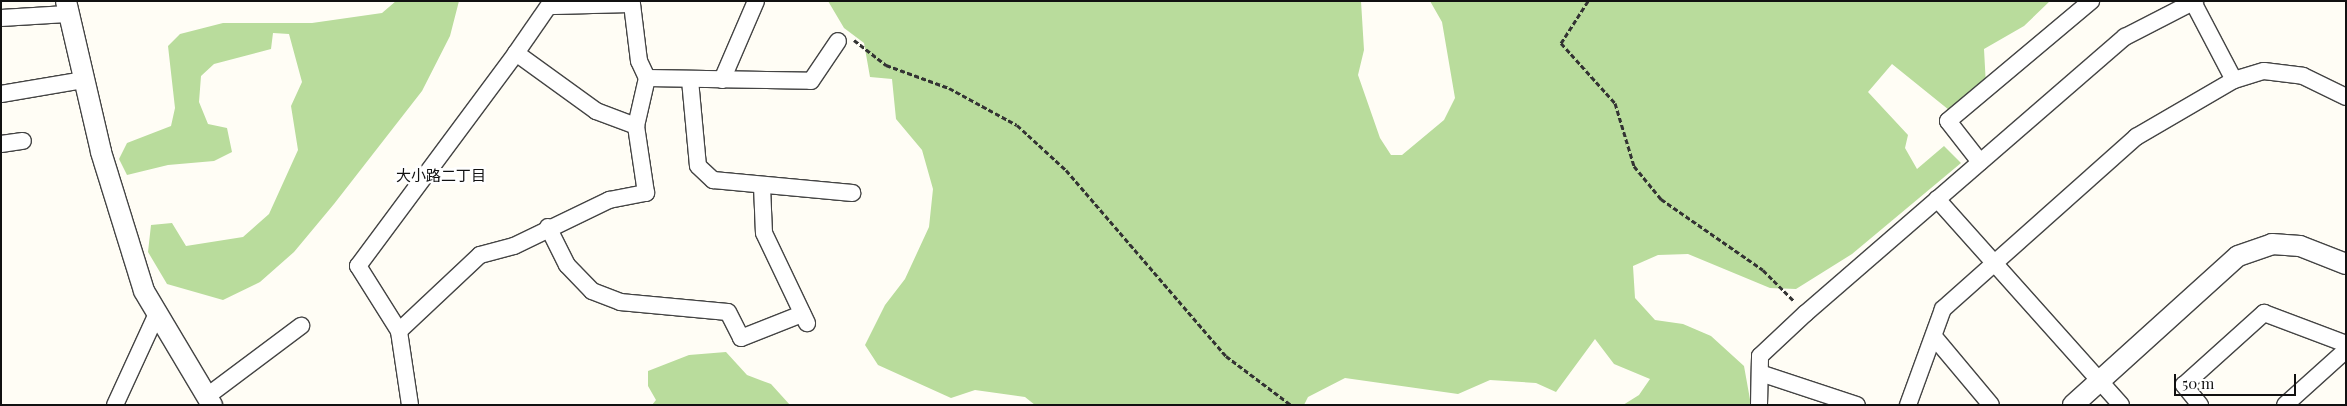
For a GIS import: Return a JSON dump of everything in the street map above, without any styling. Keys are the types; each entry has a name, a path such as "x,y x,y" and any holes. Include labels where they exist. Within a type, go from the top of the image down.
{"street":[{"path":"722,80 756,1"},
{"path":"1980,162 1948,121 2091,1"},
{"path":"1759,405 1760,356 1806,313 2125,36 2194,2 2234,80"},
{"path":"399,331 480,255 514,246 548,227 608,200 646,193 636,126 647,78 639,61 632,4 552,4 358,266 399,331 410,405"},
{"path":"1,18 66,8 83,80 132,258 156,316 209,401 301,326"},
{"path":"647,78 811,82 838,41"},
{"path":"516,53 596,111 636,126"},
{"path":"1908,405 1935,338 1943,309 2136,137 2234,80 2264,71 2303,76 2346,97"},
{"path":"1,94 83,80"},
{"path":"690,80 698,166 713,180 852,193"},
{"path":"1,144 23,140"},
{"path":"548,227 567,265 592,291 620,302 728,312 741,338 805,318 764,233 762,186"},
{"path":"1937,199 2121,405"},
{"path":"2073,405 2238,256 2272,244 2300,246 2346,264"},
{"path":"2200,405 2184,385 2264,313 2346,344"},
{"path":"116,405 156,316"},
{"path":"1935,338 1991,405"},
{"path":"2285,405 2346,350"},
{"path":"1760,373 1857,405"}],"path":[{"path":"1588,1 1560,43 1615,104 1634,166 1661,199 1762,270 1806,313"},
{"path":"838,41 856,40 886,65 949,88 1017,125 1066,170 1226,356 1291,405"}],"green space":[{"path":"396,1 459,1 450,36 422,91 334,204 294,252 260,282 223,300 167,284 148,252 151,225 172,223 186,246 243,237 269,214 298,150 291,106 302,82 289,34 273,33 271,49 214,64 201,76 199,102 208,124 227,128 232,152 214,161 168,165 127,175 119,159 127,143 171,126 175,108 168,46 180,34 223,23 312,23 382,13"},
{"path":"828,1 1361,1 1364,50 1358,75 1380,138 1391,155 1402,155 1444,120 1455,98 1442,22 1430,1 2050,1 2024,26 1984,49 1986,86 1949,110 1892,64 1868,92 1908,135 1905,148 1917,169 1944,146 1961,163 1852,254 1796,289 1770,288 1688,254 1658,255 1633,266 1635,298 1655,320 1683,324 1711,336 1744,366 1751,405 1623,405 1639,395 1650,379 1614,364 1595,339 1556,392 1536,383 1490,380 1458,394 1345,378 1308,397 1304,405 1035,405 1025,397 975,390 951,398 878,365 865,345 885,305 905,279 929,227 933,189 922,150 896,119 892,79 870,77 864,43 844,28"},
{"path":"726,352 747,375 771,384 790,405 652,405 656,400 648,386 648,371 689,355"}],"district":[{"name":"大小路二丁目","path":"441,176"}]}
